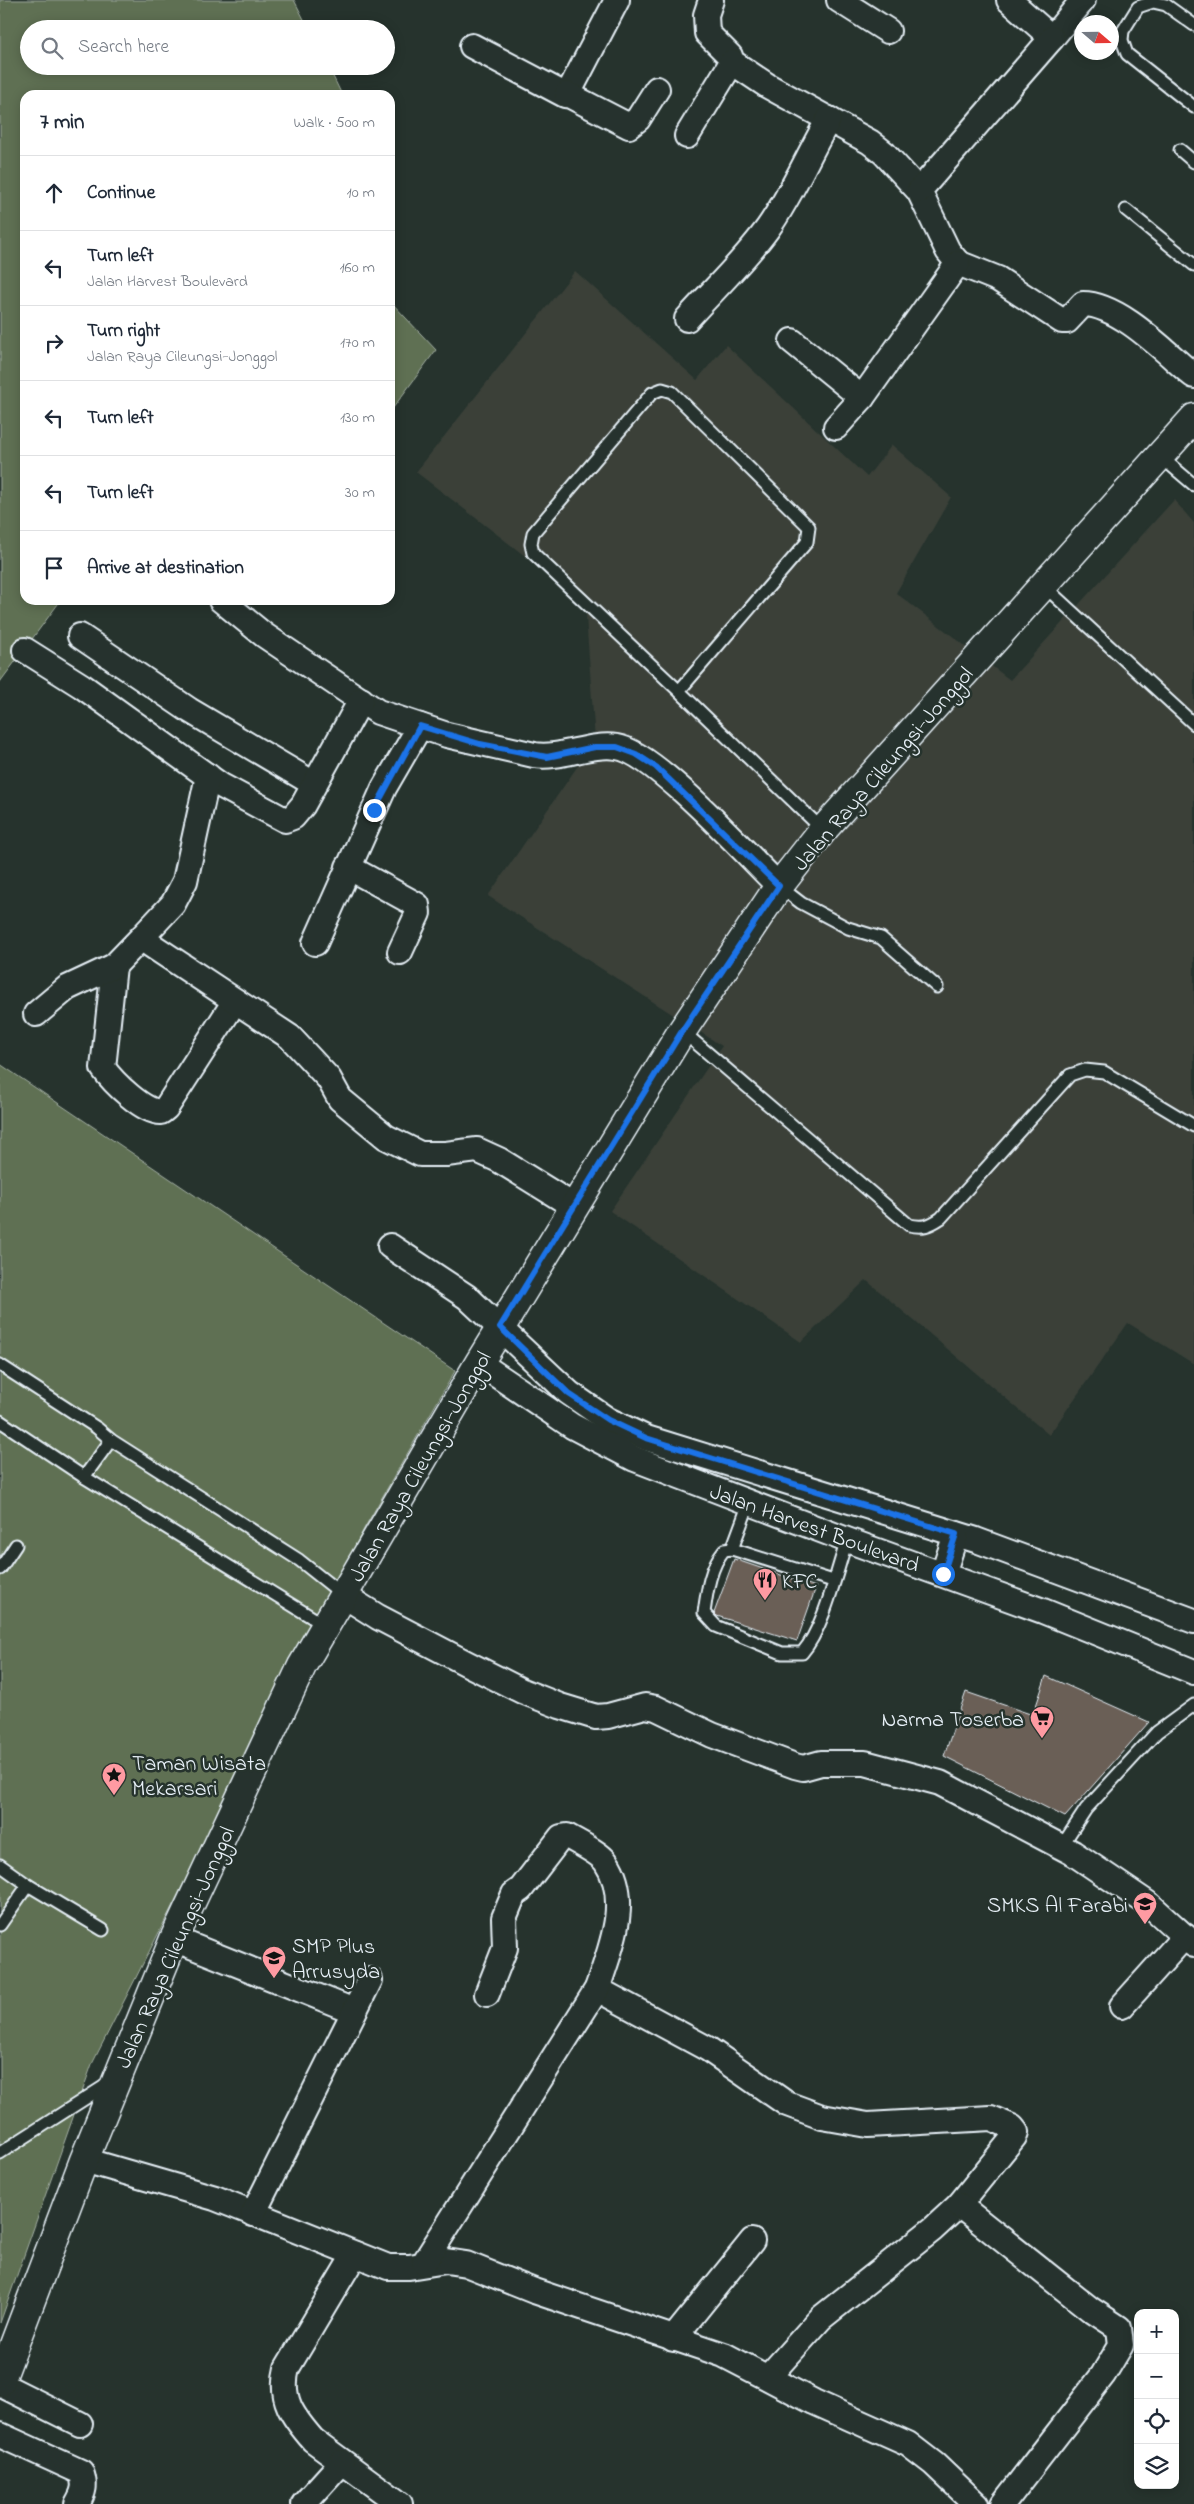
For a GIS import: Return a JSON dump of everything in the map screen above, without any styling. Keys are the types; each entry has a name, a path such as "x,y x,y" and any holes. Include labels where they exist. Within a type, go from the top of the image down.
{"main road":[{"name":"Jalan Raya Cileungsi-Jonggol","path":"0,2383 84,2160 174,1939 302,1666 500,1327 682,1031 779,886 823,830 1194,418"}],"street":[{"path":"567,94 617,0"},
{"path":"711,0 706,15 707,32 730,56 732,62 768,86 870,142 884,153 919,191 948,251 958,263 998,279 1062,321 1067,321 1083,304 1104,309 1139,331 1194,376"},
{"path":"839,0 888,31"},
{"path":"1009,0 1052,38"},
{"path":"919,191 1083,0"},
{"path":"472,46 563,95 567,94 626,126 631,126 638,119 657,89"},
{"path":"687,136 732,62"},
{"path":"687,319 767,229 793,187 829,119"},
{"path":"836,427 862,398 958,263"},
{"path":"792,341 862,398"},
{"path":"228,605 264,635 378,712 480,744 534,755 547,757 595,747 617,747 636,754 663,774 779,886"},
{"path":"80,636 189,710 314,784"},
{"path":"25,650 82,686 155,741 220,785 285,820 296,814 361,700"},
{"path":"316,944 384,788 420,726"},
{"path":"36,1014 67,988 114,966 180,894 185,882 208,776"},
{"path":"348,867 417,905 418,913 400,952"},
{"path":"142,936 151,945 290,1037 329,1079 340,1099 386,1137 420,1154 446,1154 477,1150 499,1160 575,1207"},
{"path":"114,966 103,1068 117,1083 151,1111 161,1112 166,1108 235,1001"},
{"name":"Jalan Harvest Boulevard","path":"390,1246 467,1297 569,1394 608,1420 646,1438 956,1534 1148,1602 1194,1621"},
{"name":"Jalan Harvest Boulevard","path":"479,1363 572,1426 635,1459 848,1540 1043,1611 1194,1672"},
{"path":"943,1574 956,1534"},
{"path":"344,1594 378,1617 474,1667 522,1691 585,1715 608,1716 644,1706 656,1708 712,1735 795,1766 803,1768 821,1763 865,1763 910,1773 940,1783 1061,1847 1150,1906 1190,1941 1122,2006"},
{"path":"424,2263 597,1989 612,1943 617,1915 615,1883 605,1860 567,1836 561,1837 521,1889 514,1894 504,1918 505,1948 487,1994"},
{"path":"174,1939 354,2011"},
{"path":"253,2214 370,1980"},
{"path":"597,1989 708,2049 787,2104 822,2117 868,2125 992,2118 1012,2127 1016,2132 960,2205 933,2229 821,2318 768,2377"},
{"path":"84,2160 215,2198 388,2267 408,2267 446,2261 466,2264 534,2291 724,2355 814,2402 908,2444 934,2464 976,2504"},
{"path":"960,2205 1090,2309 1119,2328 1121,2333 1121,2345 1104,2375 1003,2504"},
{"path":"673,2339 752,2240"},
{"path":"355,2254 287,2368 284,2380 286,2401 301,2427 313,2440 400,2504"},
{"path":"0,2383 80,2424"},
{"path":"0,2435 81,2472 85,2482 84,2492 77,2504"},
{"path":"304,2504 342,2462"}],"lane":[{"path":"1194,26 1166,5 1153,2 1138,7 1123,31 1122,40 1127,54 1194,107"},
{"path":"1180,150 1194,162"},
{"path":"1126,210 1194,265"},
{"path":"679,691 807,542 810,532 807,524 672,392 662,389 652,393 533,533 531,544 533,553 823,830"},
{"path":"1160,456 1194,485"},
{"path":"1043,585 1194,724"},
{"path":"779,886 801,903 848,928 881,938 937,987"},
{"path":"682,1031 909,1225 920,1228 929,1226 941,1218 1070,1076 1086,1070 1104,1072 1194,1126"},
{"path":"0,1365 97,1428 111,1440 299,1560 344,1594"},
{"path":"0,1421 84,1477 326,1626"},
{"path":"84,1477 111,1440"},
{"path":"732,1549 749,1503"},
{"path":"833,1581 732,1549 724,1550 718,1557 707,1588 704,1613 716,1626 782,1653 802,1653 812,1640 848,1540"},
{"path":"0,1568 16,1545"},
{"path":"1061,1847 1086,1809 1156,1732 1194,1705"},
{"path":"0,1865 28,1885 103,1930"},
{"path":"0,1924 28,1885"},
{"path":"0,2153 116,2079"}],"shaded area":[{"path":"575,271 697,380 726,345 867,477 892,445 951,497 896,593 1010,680 1174,500 1194,523 1194,1364 1128,1323 1049,1435 866,1280 801,1342 610,1211 722,1046 488,896 595,741 585,602 416,472"}],"green space":[{"path":"0,0 294,0 304,20 20,20 20,75 332,75 340,90 20,90 20,605 57,605 0,682"},
{"path":"395,306 436,350 395,405"},
{"name":"Taman Wisata Mekarsari","path":"0,1064 455,1371 365,1527 92,2064 0,2323"}],"building":[{"name":"KFC","path":"734,1559 816,1587 797,1641 717,1616 714,1613"},
{"name":"Narma Toserba","path":"1046,1676 1149,1722 1065,1817 944,1756 966,1692 1033,1715"}],"place":[{"name":"KFC","path":"765,1601"},
{"name":"Narma Toserba","path":"1042,1739"},
{"name":"Taman Wisata Mekarsari","path":"114,1796"},
{"name":"SMKS Al Farabi","path":"1145,1925"},
{"name":"SMP Plus Arrusyda","path":"274,1979"}],"route":[{"path":"374,810 384,788 420,726 480,744 547,757 595,747 617,747 636,754 656,767 779,886 682,1031 500,1327 569,1394 608,1420 646,1438 956,1534 943,1574"}]}
